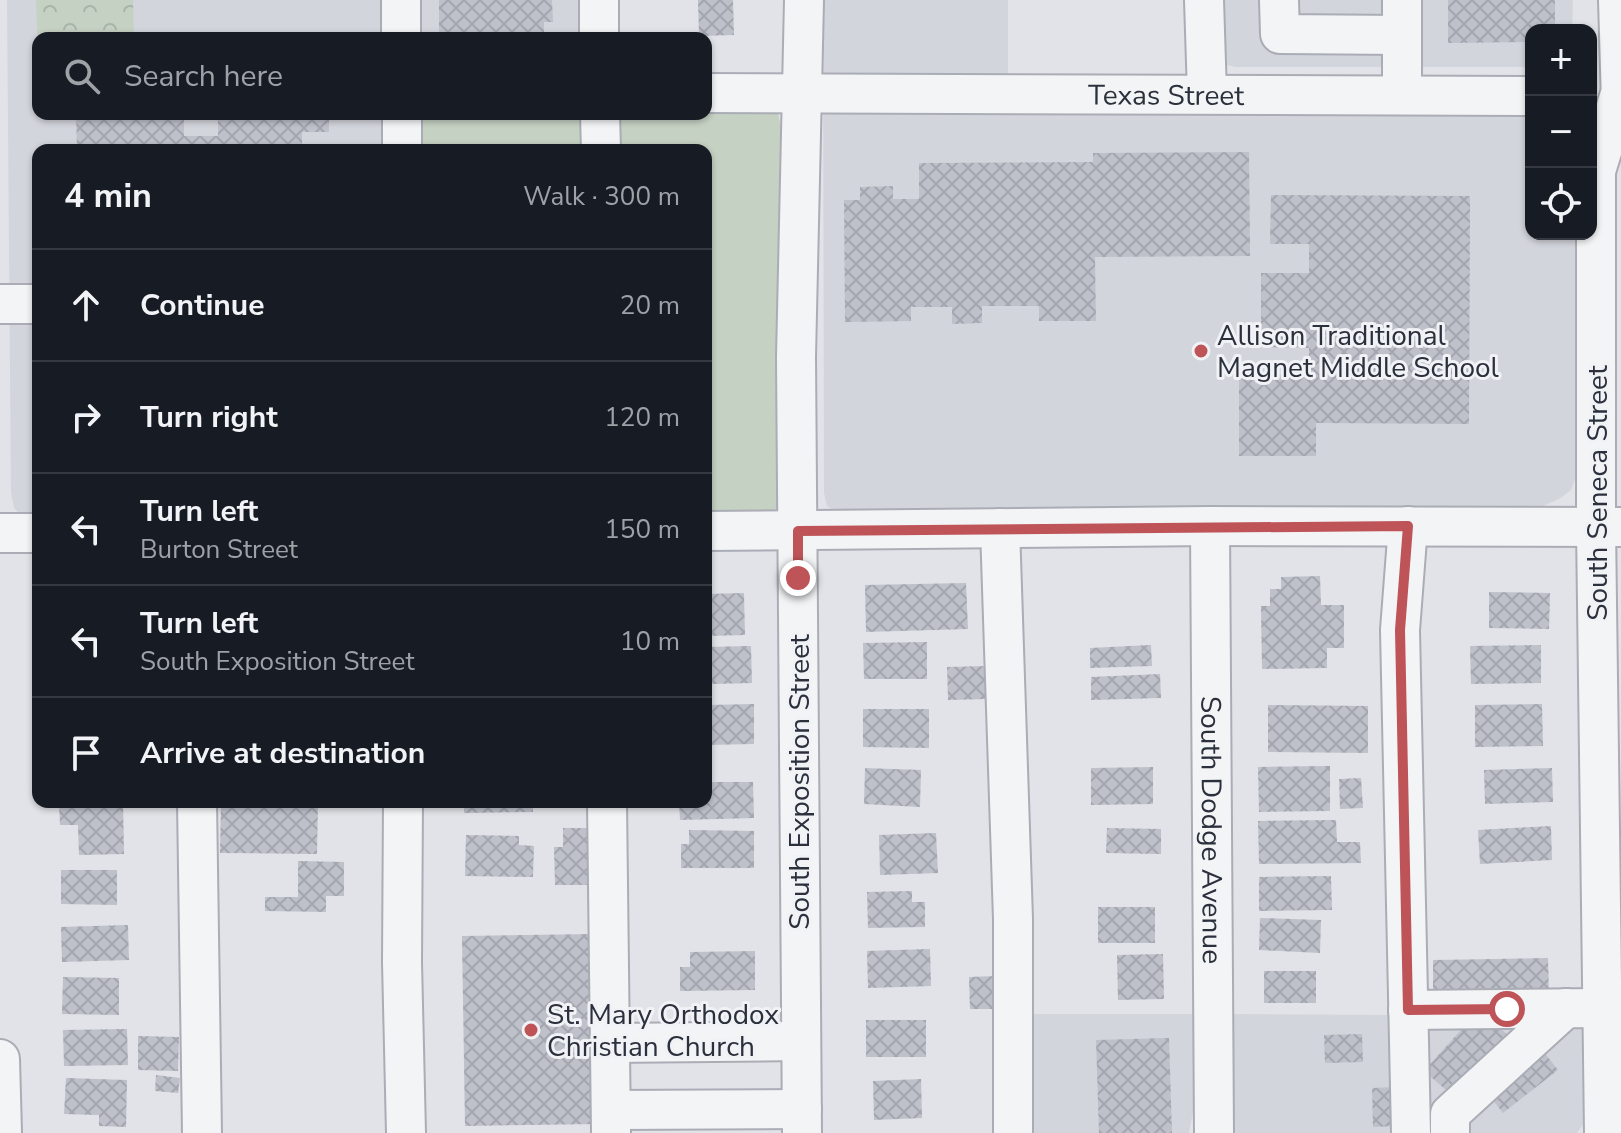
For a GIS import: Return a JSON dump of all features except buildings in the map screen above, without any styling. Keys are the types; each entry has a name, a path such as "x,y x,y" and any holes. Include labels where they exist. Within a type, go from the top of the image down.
{"street":[{"path":"401,0 401,32"},
{"path":"599,0 599,32"},
{"name":"South Exposition Street","path":"802,1121 796,357 804,0"},
{"path":"1204,0 1207,94"},
{"name":"South Seneca Street","path":"1604,1133 1584,1008 1609,527 1596,171 1613,98 1618,0"},
{"path":"1279,17 1402,17 1402,95"},
{"name":"Texas Street","path":"712,93 1525,96"},
{"path":"402,120 402,144"},
{"path":"600,120 601,144"},
{"path":"0,304 32,304"},
{"path":"712,531 1210,526 1609,527"},
{"name":"South Dodge Avenue","path":"1210,526 1214,1133"},
{"path":"1408,526 1400,630 1411,1133"},
{"path":"1000,528 1013,919 1013,1133"},
{"path":"0,533 32,533"},
{"path":"197,808 202,1133"},
{"path":"403,808 402,962 406,1133"},
{"path":"607,808 611,1122 802,1121"},
{"path":"1408,1010 1584,1008"},
{"path":"1410,1080 1450,1124 1584,1008"},
{"path":"610,1043 801,1041"},
{"path":"0,1059 2,1133"}],"shaded area":[{"path":"7,0 380,0 380,32 32,32 32,120 381,120 381,144 32,144 32,515 20,514 14,508 11,493"},
{"path":"416,0 609,0 610,32 418,32"},
{"name":"Allison Traditional Magnet Middle School","path":"823,0 1008,0 1008,76 1525,110 1525,240 1577,240 1579,469 1571,490 1559,499 1538,508 835,511 827,506 824,493"},
{"path":"1217,0 1573,0 1572,24 1525,24 1525,67 1235,67 1224,64"},
{"path":"1586,1000 1585,1122 1577,1133 1235,1133 1231,1125 1228,1014 1394,1015"},
{"path":"1005,1014 1196,1014 1195,1101 1189,1133 1005,1133"}],"green space":[{"path":"36,0 133,0 134,32 37,32"},
{"path":"712,106 770,106 778,113 781,126 789,485 786,502 773,511 712,511 712,144 416,144 420,120 712,120"}],"place":[{"name":"Allison Traditional Magnet Middle School","path":"1201,351"},
{"name":"St. Mary Orthodox Christian Church","path":"531,1030"}],"route":[{"path":"798,578 798,531 1408,526 1400,630 1408,1010 1507,1009"}]}
